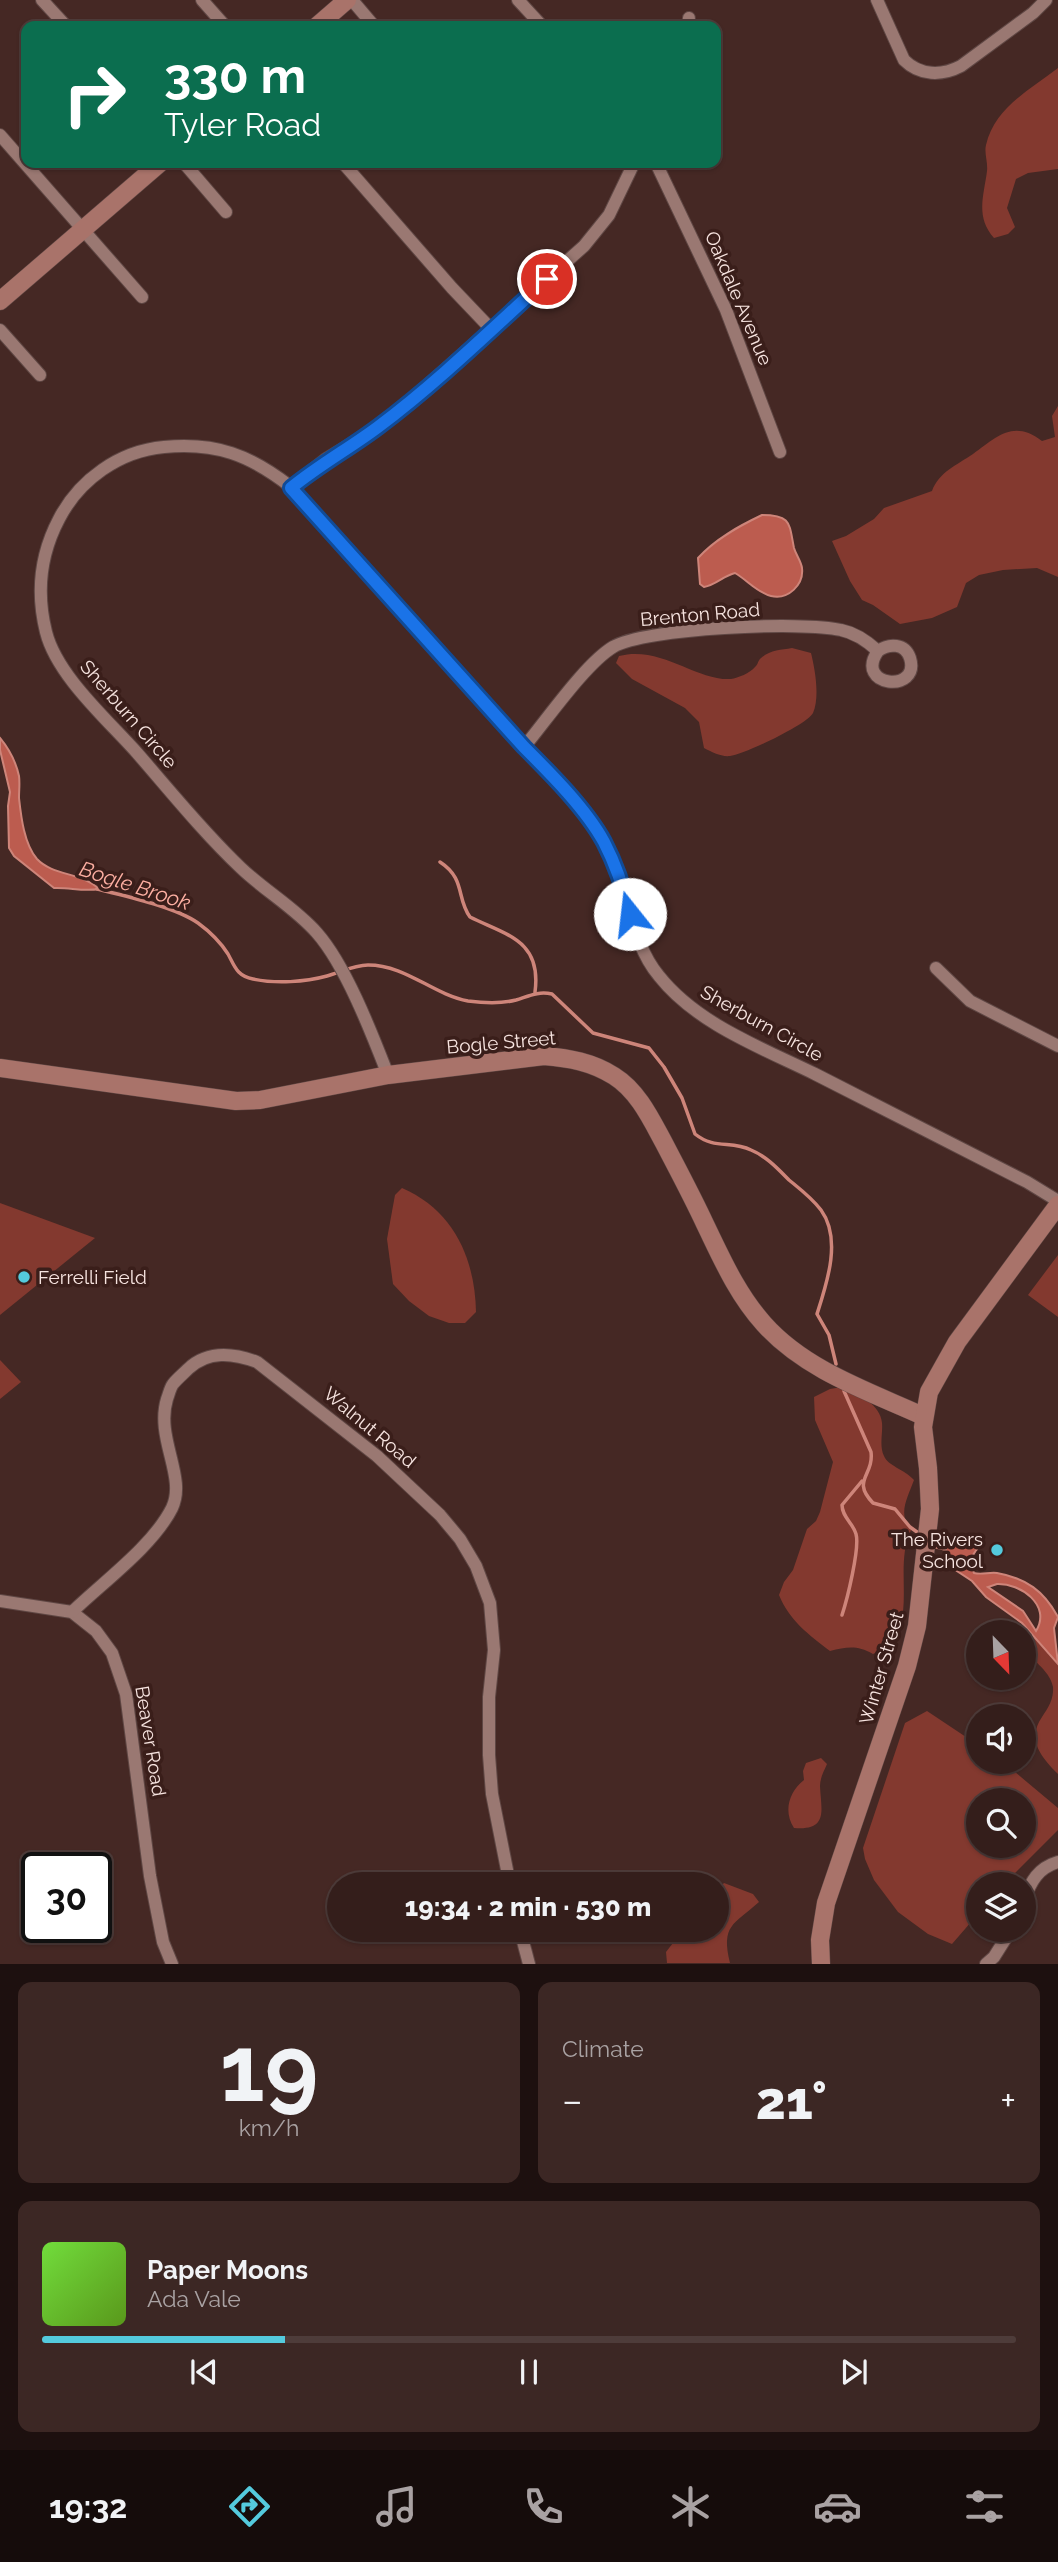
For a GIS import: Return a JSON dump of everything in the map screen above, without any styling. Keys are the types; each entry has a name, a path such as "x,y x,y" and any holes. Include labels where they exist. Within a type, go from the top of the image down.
{"street":[{"path":"42,0 61,21"},
{"path":"202,0 221,21"},
{"path":"323,21 350,0 369,21"},
{"path":"518,0 537,21"},
{"path":"877,0 904,60 911,67 931,74 949,73 961,66 1033,13 1046,0"},
{"path":"0,135 21,159"},
{"path":"28,168 142,297"},
{"path":"0,302 154,168"},
{"path":"188,168 226,212"},
{"path":"348,168 492,330"},
{"path":"291,488 327,459 379,426 492,330 584,246 609,215 632,168"},
{"name":"Oakdale Avenue","path":"658,168 726,310 780,452"},
{"path":"0,330 40,375"},
{"name":"Sherburn Circle","path":"388,1075 335,960 309,924 239,867 81,691 60,664 47,634 41,606 40,570 49,537 67,503 93,475 117,461 160,447 204,447 239,454 270,471 291,488 593,824 604,841 622,884 648,960 669,988 686,1003 734,1034 1027,1182 1058,1203"},
{"name":"Brenton Road","path":"524,747 594,662 628,639 719,629 814,626 855,634 878,651"},
{"path":"936,968 970,1001 1058,1046"},
{"name":"Bogle Street","path":"0,1069 236,1101 283,1096 388,1075 544,1056 591,1063 616,1076 647,1111 725,1267 747,1304 765,1325 801,1357 923,1416"},
{"name":"Winter Street","path":"821,1964 820,1940 826,1903 907,1665 917,1626 930,1509 923,1416 935,1379 951,1351 1058,1203"},
{"name":"Walnut Road","path":"72,1612 159,1530 173,1506 176,1478 164,1433 163,1413 172,1385 195,1362 216,1355 238,1355 257,1362 377,1456 440,1515 460,1539 476,1566 490,1603 494,1650 489,1698 489,1755 492,1794 507,1872"},
{"path":"0,1601 72,1612"},
{"name":"Beaver Road","path":"72,1612 96,1631 112,1653 126,1694 149,1876 163,1942 172,1964"},
{"path":"1036,1875 1058,1862"},
{"path":"523,1942 529,1964"},
{"path":"986,1964 1003,1942"}],"shaded area":[{"path":"1058,68 1058,169 1028,173 1016,179 1007,208 1015,227 1008,234 994,238 984,222 982,206 987,171 986,148 991,132 997,120 1015,100"},
{"path":"1058,406 1058,577 1037,568 979,575 966,583 957,607 932,618 900,624 862,600 832,541 874,519 884,508 932,491 939,479 949,470 1006,433 1022,431 1042,441 1055,437 1052,416"},
{"path":"762,515 784,519 790,527 802,568 800,580 794,590 783,596 771,596 735,573 708,586 700,584 698,558 728,534"},
{"path":"792,648 811,653 816,691 813,713 775,738 730,756 704,748 699,722 685,708 632,679 616,663 619,656 649,655 705,675 731,679 750,671 768,653"},
{"path":"0,738 18,771 22,821 33,853 51,868 84,880 99,889 54,888 14,856 9,848 10,792 0,750"},
{"path":"402,1188 435,1209 448,1223 466,1255 475,1292 476,1312 465,1323 449,1323 429,1316 393,1284 387,1239 395,1195"},
{"name":"Ferrelli Field","path":"0,1203 95,1238 0,1315"},
{"path":"1058,1255 1058,1317 1028,1295"},
{"path":"0,1360 21,1382 0,1399"},
{"path":"842,1387 861,1396 877,1410 881,1416 884,1456 914,1480 904,1512 911,1530 905,1550 902,1617 889,1648 873,1654 852,1648 830,1651 794,1619 779,1595 793,1570 807,1529 816,1521 820,1512 833,1462 815,1420 814,1397 830,1389"},
{"path":"978,1537 981,1544 971,1561 974,1573 997,1573 1017,1578 1033,1587 1047,1600 1058,1617 1054,1628 1058,1664 1036,1639 1040,1613 1031,1597 1015,1587 997,1584 988,1587 1023,1611 1029,1620 1018,1620 954,1569 946,1550 933,1547 935,1541 957,1545"},
{"path":"1036,1640 1058,1664 1058,1774 1046,1762 1036,1741 1037,1725 1053,1695 1048,1675 1036,1662"},
{"path":"927,1711 966,1737 966,1774 1017,1774 1034,1788 966,1788 966,1858 1030,1858 1016,1872 966,1872 966,1928 952,1944 928,1934 898,1912 874,1880 863,1848 905,1723"},
{"path":"821,1758 827,1764 820,1783 820,1817 813,1826 794,1828 788,1809 791,1796 804,1780 806,1763"},
{"path":"1036,1790 1058,1808 1058,1830 1036,1852"},
{"path":"729,1885 753,1894 759,1902 729,1931"},
{"path":"674,1942 727,1942 730,1963 667,1963 666,1952"}],"waterway":[{"path":"440,862 454,875 470,917 508,935 527,950 536,975 535,992"},
{"name":"Bogle Brook","path":"97,889 150,903 188,917 215,937 237,970 248,978 262,981 300,981 368,965 395,970 468,1001 504,1002 547,993 552,994 593,1033 649,1048 682,1098 695,1134 709,1142 744,1147 762,1156 821,1210 831,1234 832,1247 828,1275 817,1314 829,1335 836,1364"},
{"name":"Bogle Brook","path":"844,1391 871,1452 863,1483 867,1495 873,1503 895,1509 917,1532"},
{"path":"842,1615 857,1541 855,1530 842,1505 862,1481"}],"place":[{"name":"Ferrelli Field","path":"24,1277"},
{"name":"The Rivers School","path":"997,1550"}],"route":[{"path":"547,279 492,330 379,426 327,459 291,488 593,824 614,862 630,914"}]}
